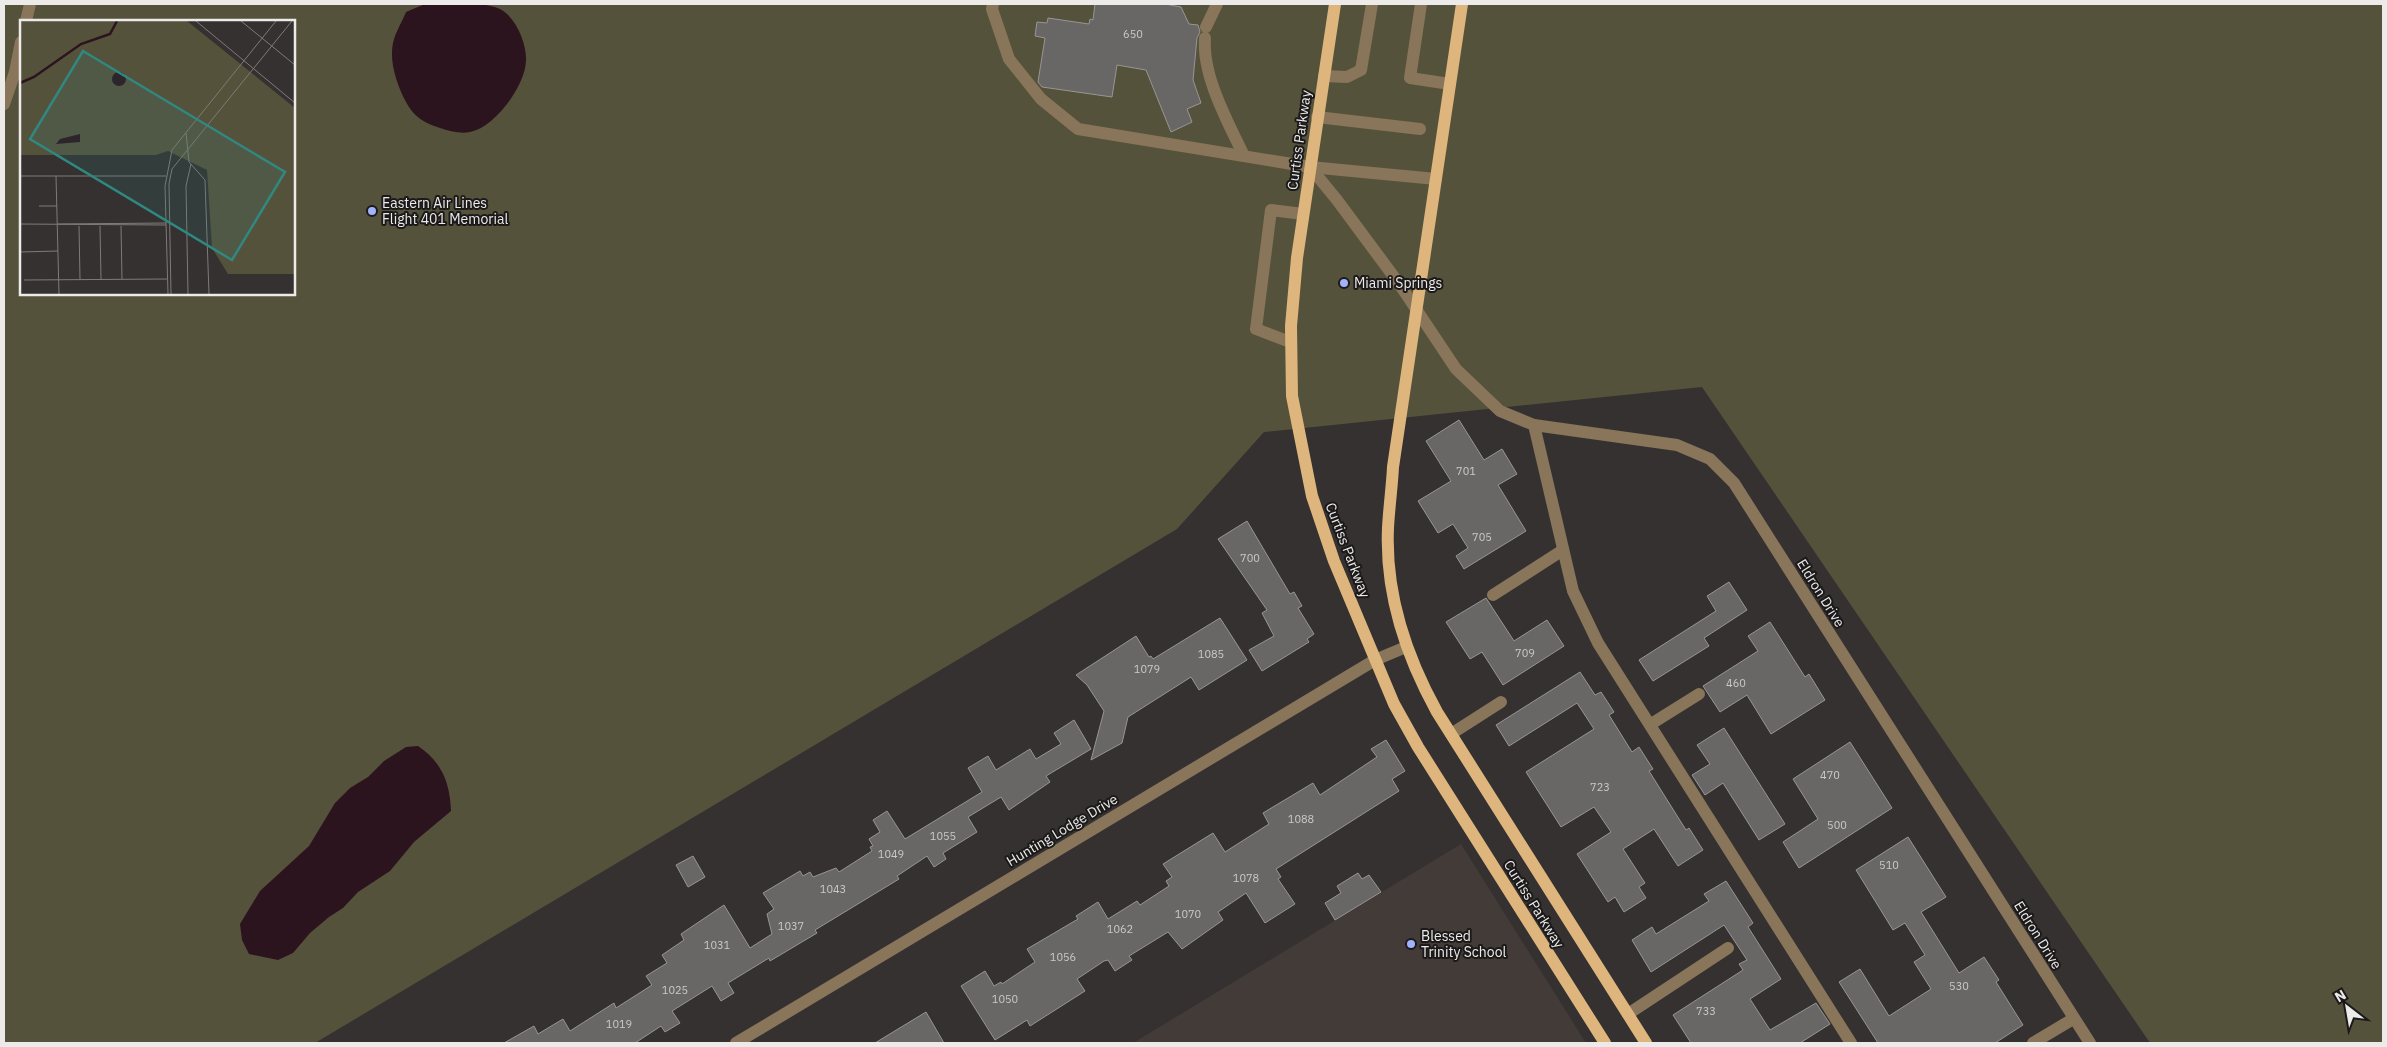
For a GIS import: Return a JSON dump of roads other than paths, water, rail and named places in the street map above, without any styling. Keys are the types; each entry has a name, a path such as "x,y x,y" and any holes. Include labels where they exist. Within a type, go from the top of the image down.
{"main road":[{"name":"Curtiss Parkway","path":"1334,4 1303,214 1290,342 1292,396 1312,496 1334,561 1394,704 1418,747 1605,1043"},
{"name":"Curtiss Parkway","path":"1462,4 1393,467 1388,529 1389,569 1406,647 1418,678 1646,1043"}],"street":[{"path":"26,20 30,4"},
{"path":"1216,4 1205,32 1204,55 1221,106 1244,156"},
{"path":"1324,76 1347,77 1361,70 1372,4"},
{"path":"1421,4 1410,78 1450,84"},
{"path":"991,6 1009,59 1041,99 1078,129 1310,167 1436,179"},
{"path":"4,104 15,72 20,47"},
{"path":"1317,117 1420,129"},
{"name":"Eldron Drive","path":"1310,167 1337,200 1456,368 1500,411 1534,425 1677,445 1710,459 1734,483 2090,1043"},
{"path":"1290,342 1256,329 1271,210 1303,214"},
{"path":"1534,425 1573,592 1598,642 1851,1043"},
{"path":"1493,595 1563,550"},
{"name":"Hunting Lodge Drive","path":"736,1043 1375,660 1406,647"},
{"path":"1651,724 1699,694"},
{"path":"1452,734 1500,702"},
{"path":"1628,1014 1728,948"},
{"path":"2033,1043 2073,1018"}],"place":[{"name":"Eastern Air Lines Flight 401 Memorial","path":"372,211"},
{"name":"Miami Springs","path":"1344,283"},
{"name":"Blessed Trinity School","path":"1411,944"}]}
